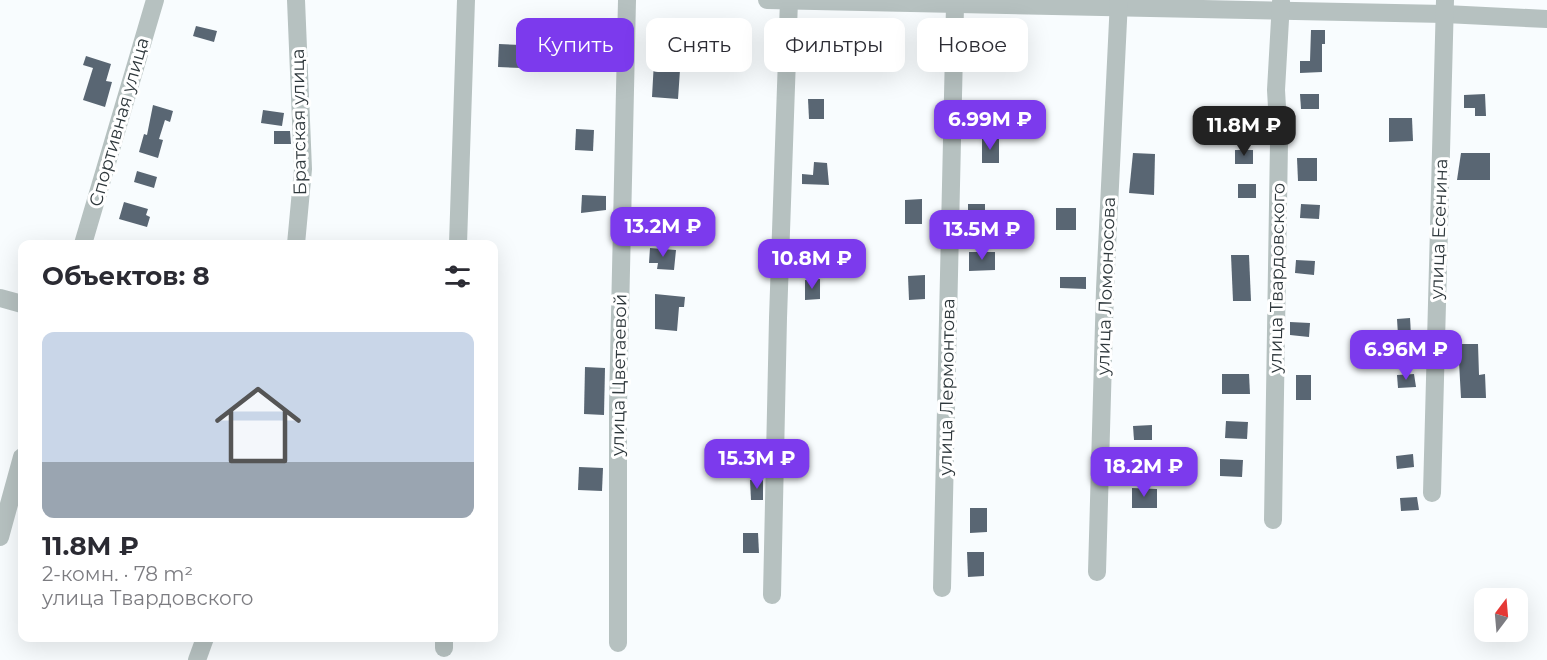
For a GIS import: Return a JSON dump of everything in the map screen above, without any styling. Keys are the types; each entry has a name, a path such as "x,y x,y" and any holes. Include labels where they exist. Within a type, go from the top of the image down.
{"street":[{"name":"Спортивная улица","path":"84,240 155,0"},
{"name":"Братская улица","path":"296,0 303,169 296,240"},
{"path":"458,240 466,0"},
{"name":"улица Цветаевой","path":"618,643 618,405 627,0"},
{"path":"767,0 955,6 1119,4 1445,7 1547,20"},
{"path":"772,595 778,318 789,0"},
{"name":"улица Ломоносова","path":"1097,572 1105,290 1119,4"},
{"name":"улица Лермонтова","path":"942,588 955,6"},
{"name":"улица Твардовского","path":"1273,520 1279,142 1276,90 1281,6"},
{"name":"улица Есенина","path":"1432,494 1445,7"},
{"path":"0,298 18,303"},
{"path":"0,537 18,472"},
{"path":"197,660 204,642"}],"building":[{"path":"196,26 217,31 214,42 193,36"},
{"path":"1311,30 1325,30 1325,44 1322,44 1322,72 1300,73 1300,61 1310,61"},
{"path":"499,44 516,45 516,68 498,67"},
{"path":"86,56 111,64 106,81 112,82 105,107 83,100 93,68 83,65"},
{"path":"653,72 680,72 678,99 652,97"},
{"path":"1300,94 1319,94 1319,109 1301,109"},
{"path":"1485,94 1486,116 1475,116 1475,108 1464,108 1464,95"},
{"path":"808,99 824,99 824,119 809,119"},
{"path":"153,105 173,111 170,122 165,120 159,139 163,140 158,158 139,152 144,134 147,135"},
{"path":"263,110 284,113 282,126 261,123"},
{"path":"1389,118 1412,118 1413,141 1389,142"},
{"path":"576,129 594,130 593,151 575,150"},
{"path":"274,131 290,131 291,144 274,144"},
{"path":"982,139 999,139 999,163 982,163"},
{"path":"1235,150 1253,150 1253,164 1235,164"},
{"path":"1133,153 1155,154 1154,195 1129,193"},
{"path":"1461,153 1490,153 1490,180 1457,180"},
{"path":"1297,158 1317,158 1317,181 1298,181"},
{"path":"814,162 827,163 829,185 802,184 802,174 813,175"},
{"path":"137,171 157,177 154,188 134,182"},
{"path":"1238,184 1256,184 1256,198 1238,198"},
{"path":"582,195 606,196 606,210 581,213"},
{"path":"922,199 922,224 905,224 905,200"},
{"path":"124,202 148,209 146,215 150,217 147,227 119,219"},
{"path":"968,204 985,204 985,228 968,229"},
{"path":"1301,204 1320,205 1319,219 1300,218"},
{"path":"1056,208 1076,208 1076,230 1056,230"},
{"path":"650,248 676,250 674,270 657,269 658,263 649,263"},
{"path":"969,252 995,252 995,270 969,271"},
{"path":"1231,255 1249,255 1251,301 1233,301"},
{"path":"1296,260 1315,261 1314,275 1295,273"},
{"path":"925,275 925,299 909,300 908,276"},
{"path":"1060,277 1086,277 1086,289 1060,288"},
{"path":"820,279 820,299 805,300 805,280"},
{"path":"655,294 685,297 684,307 679,307 677,331 655,329"},
{"path":"1410,318 1411,335 1398,335 1397,319"},
{"path":"1290,322 1310,323 1309,337 1290,335"},
{"path":"1458,344 1478,344 1479,375 1485,374 1486,398 1461,398"},
{"path":"585,367 605,368 604,415 584,414"},
{"path":"1222,374 1249,374 1250,394 1222,394"},
{"path":"1414,374 1416,387 1398,388 1397,375"},
{"path":"1296,375 1311,375 1311,400 1296,400"},
{"path":"1226,421 1248,422 1247,439 1225,438"},
{"path":"1152,425 1152,440 1134,440 1133,426"},
{"path":"1413,454 1414,467 1397,469 1396,456"},
{"path":"1220,459 1243,460 1242,477 1220,476"},
{"path":"579,467 603,468 602,491 578,490"},
{"path":"750,480 763,480 763,500 751,500"},
{"path":"1132,488 1157,489 1157,508 1132,508"},
{"path":"1417,497 1419,510 1401,511 1400,498"},
{"path":"970,508 987,508 987,532 970,533"},
{"path":"743,533 758,533 759,553 743,553"},
{"path":"967,552 984,552 984,576 968,577"}]}
